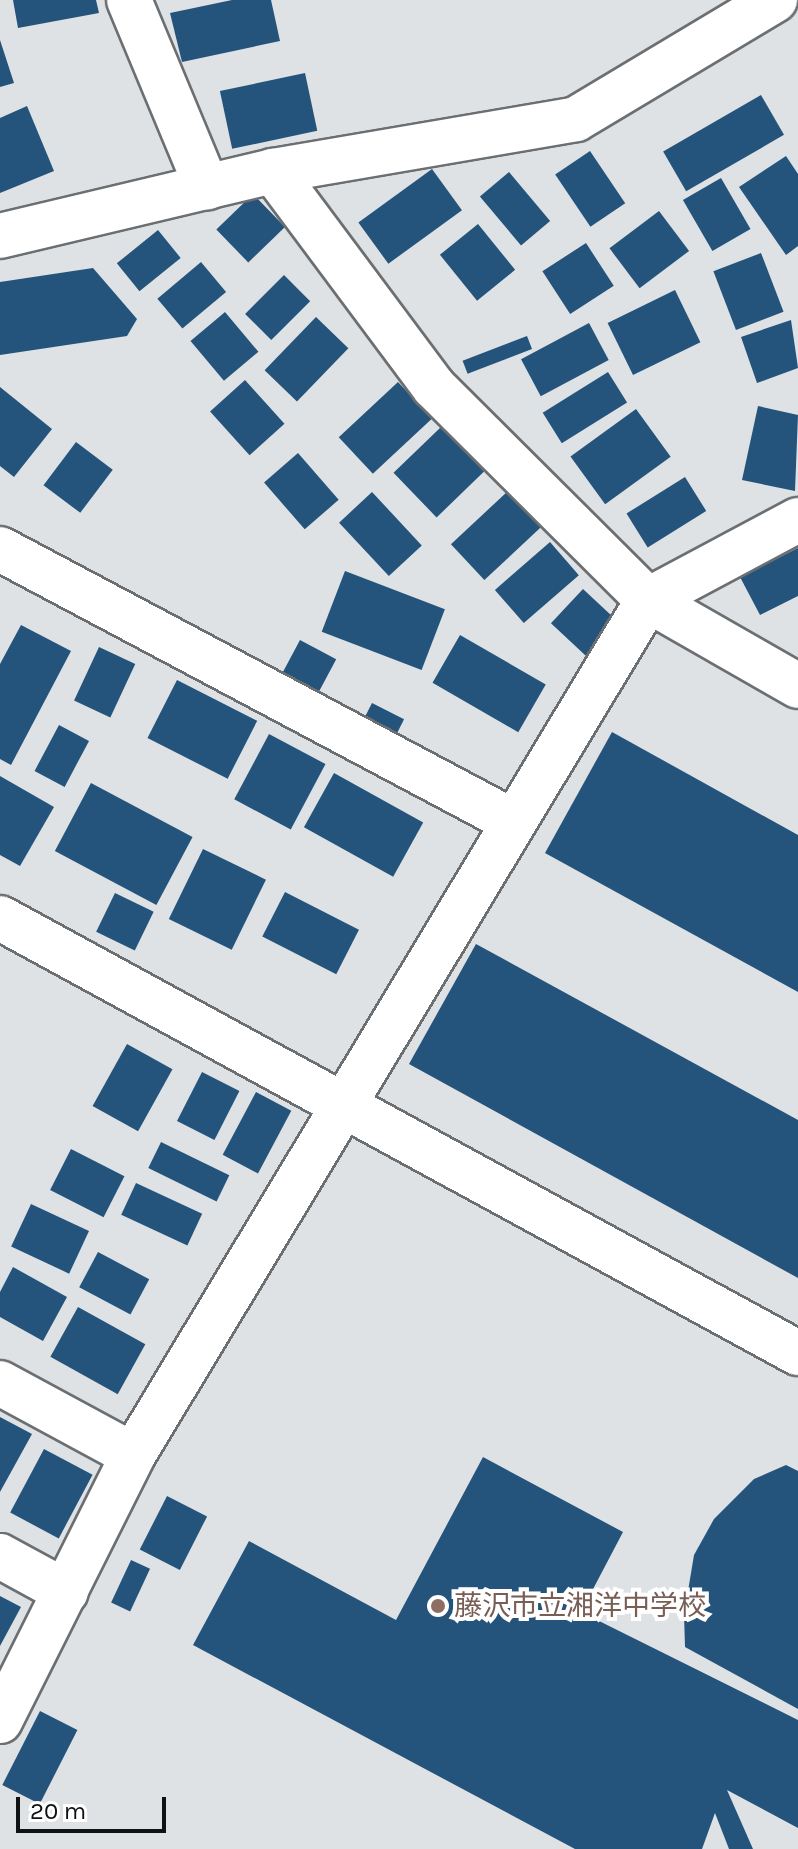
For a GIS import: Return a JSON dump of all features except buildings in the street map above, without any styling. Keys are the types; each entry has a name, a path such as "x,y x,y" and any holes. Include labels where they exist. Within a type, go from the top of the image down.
{"street":[{"path":"129,0 207,187"},
{"path":"0,236 273,171 576,119 775,0"},
{"path":"273,171 434,387 648,600 798,686"},
{"path":"0,1721 133,1455 339,1104 648,600 798,520"},
{"path":"0,549 512,821"},
{"path":"0,918 798,1353"},
{"path":"0,1383 133,1455"},
{"path":"0,1556 66,1592"}],"place":[{"name":"藤沢市立湘洋中学校","path":"438,1606"}]}
